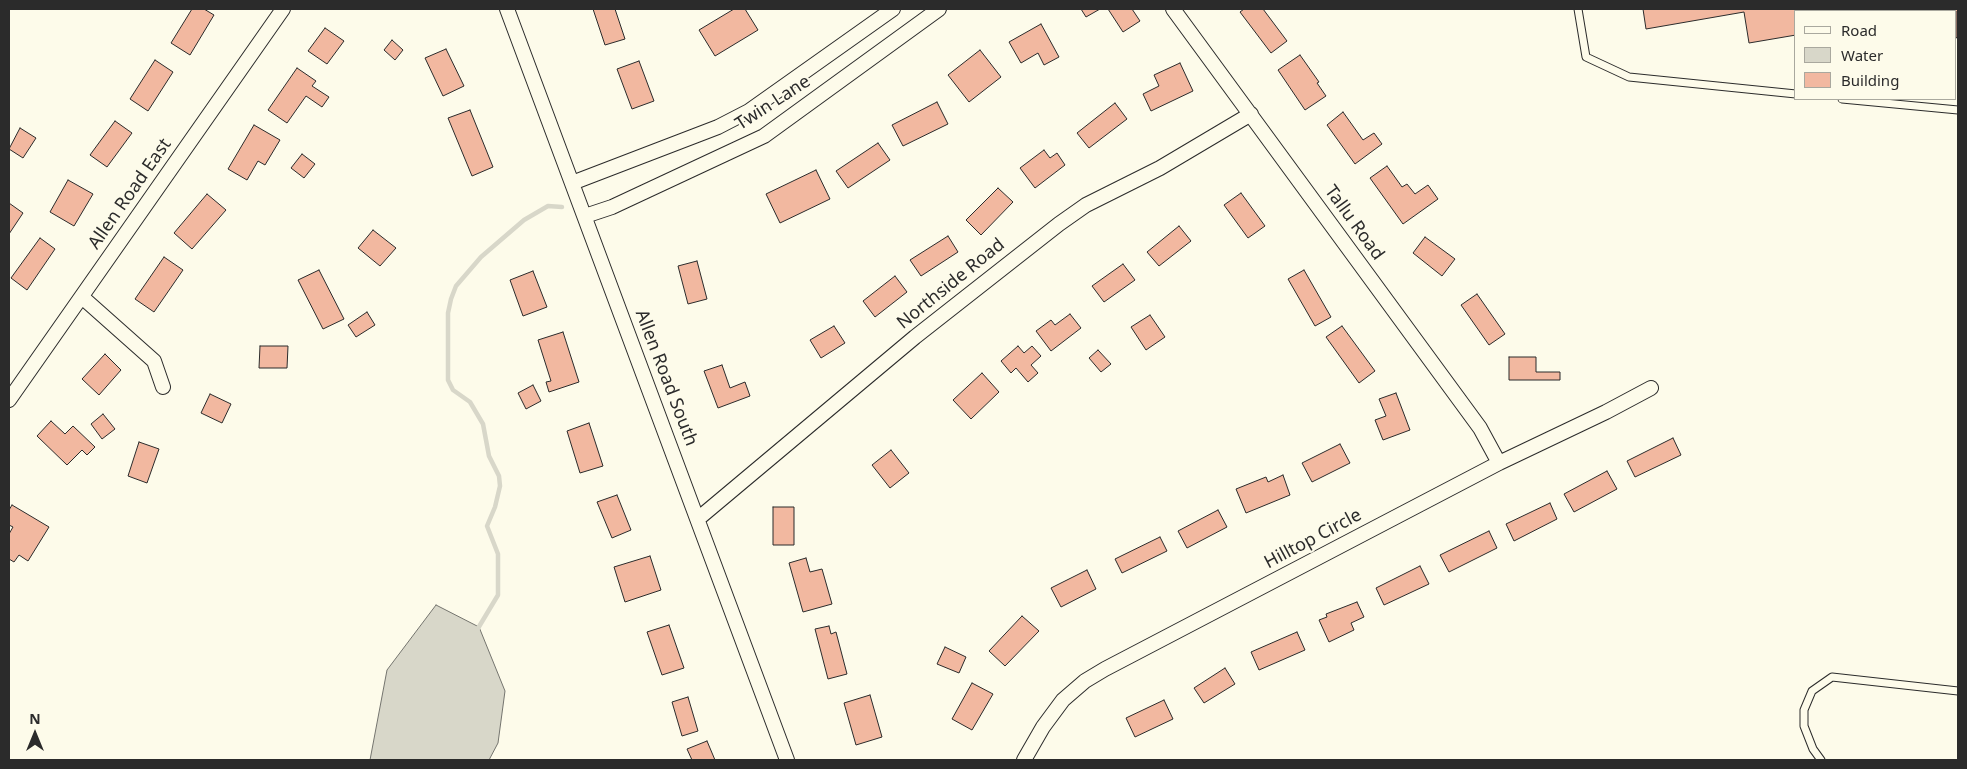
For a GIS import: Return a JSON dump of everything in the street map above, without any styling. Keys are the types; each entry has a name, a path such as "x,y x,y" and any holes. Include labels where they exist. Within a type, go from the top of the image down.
{"street":[{"name":"Allen Road East","path":"9,400 283,9"},
{"name":"Allen Road South","path":"507,9 699,518 787,760"},
{"name":"Twin Lane","path":"572,183 718,127 749,111 803,75 893,9"},
{"name":"Twin Lane","path":"585,216 612,207 764,136 939,9"},
{"name":"Tallu Road","path":"1173,9 1480,428 1499,463"},
{"name":"Northside Road","path":"699,518 915,337 1059,224 1086,205 1168,163 1251,114"},
{"path":"82,297 154,361 163,387"},
{"name":"Hilltop Circle","path":"1024,760 1043,727 1063,700 1085,681 1499,463 1606,412 1651,388"}],"lane":[{"path":"1578,9 1586,57 1629,77 1794,94"},
{"path":"1853,100 1958,110"},
{"path":"1821,760 1813,749 1804,726 1804,710 1812,691 1832,677 1958,690"}],"water":[{"path":"436,605 479,627 505,691 498,743 489,760 370,760 387,670"}],"building":[{"path":"192,9 204,9 214,15 190,55 171,43"},
{"path":"593,9 615,9 625,39 605,45"},
{"path":"734,9 745,9 758,30 715,56 699,30"},
{"path":"1081,9 1100,9 1086,17"},
{"path":"1108,9 1132,9 1140,21 1123,32"},
{"path":"1244,9 1263,9 1287,41 1271,53 1240,12"},
{"path":"1643,9 1958,9 1957,38 1957,10 1794,10 1794,35 1749,43 1744,12 1646,29"},
{"path":"1041,24 1059,57 1044,65 1038,53 1021,63 1009,42"},
{"path":"325,28 344,41 327,64 308,51"},
{"path":"392,40 403,50 395,60 384,50"},
{"path":"446,49 464,86 443,96 425,58"},
{"path":"980,50 1001,77 969,102 948,75"},
{"path":"1300,55 1319,82 1317,83 1326,96 1305,110 1278,70"},
{"path":"155,60 173,72 148,111 130,99"},
{"path":"639,61 654,101 632,109 617,69"},
{"path":"1180,63 1193,91 1151,111 1143,94 1159,86 1154,75"},
{"path":"297,68 316,81 312,86 329,97 322,107 306,96 287,123 268,110"},
{"path":"937,102 948,124 903,146 892,125"},
{"path":"1115,103 1127,119 1089,148 1077,133"},
{"path":"470,110 493,167 472,176 448,118"},
{"path":"1343,112 1363,140 1374,133 1382,144 1355,164 1327,125"},
{"path":"115,121 132,133 107,167 90,155"},
{"path":"254,125 280,140 265,165 258,161 247,180 228,169"},
{"path":"20,128 36,138 23,158 9,149"},
{"path":"878,143 890,160 848,188 836,171"},
{"path":"1044,150 1050,158 1057,153 1065,165 1035,188 1020,168"},
{"path":"302,154 315,164 304,178 291,168"},
{"path":"1387,166 1402,187 1407,184 1415,194 1428,185 1438,199 1403,224 1370,178"},
{"path":"816,170 830,199 780,223 766,194"},
{"path":"68,180 93,194 74,226 50,212"},
{"path":"998,188 1013,202 981,235 966,220"},
{"path":"1241,193 1265,226 1248,238 1224,205"},
{"path":"207,194 226,210 192,249 174,233"},
{"path":"9,203 23,213 9,234"},
{"path":"1179,226 1191,241 1159,266 1147,252"},
{"path":"373,230 396,248 380,266 358,248"},
{"path":"948,236 958,252 921,276 910,260"},
{"path":"1425,237 1455,259 1442,276 1413,253"},
{"path":"40,238 55,249 27,290 11,278"},
{"path":"164,257 183,270 154,312 135,299"},
{"path":"697,261 707,299 688,304 678,266"},
{"path":"1123,264 1135,280 1104,302 1092,286"},
{"path":"319,270 344,319 323,329 298,280"},
{"path":"1304,270 1331,317 1315,326 1288,279"},
{"path":"533,271 547,307 523,316 510,280"},
{"path":"895,276 907,292 875,317 863,301"},
{"path":"1477,294 1505,334 1489,345 1461,305"},
{"path":"367,312 375,325 356,337 348,325"},
{"path":"1070,314 1081,328 1051,351 1036,331 1051,320 1055,325"},
{"path":"1150,315 1165,337 1146,350 1131,327"},
{"path":"834,326 845,343 821,358 810,340"},
{"path":"1342,326 1375,371 1359,383 1326,337"},
{"path":"563,332 579,382 549,392 546,382 551,381 538,340"},
{"path":"260,346 288,346 287,368 259,368"},
{"path":"1018,346 1024,353 1032,346 1041,356 1031,365 1038,373 1028,382 1016,368 1011,373 1001,361"},
{"path":"1098,350 1111,364 1101,372 1089,358"},
{"path":"105,354 121,370 99,395 82,379"},
{"path":"1509,357 1536,357 1536,372 1560,372 1560,380 1509,380"},
{"path":"722,365 730,388 745,382 750,396 718,408 704,371"},
{"path":"982,373 999,392 971,419 953,400"},
{"path":"533,385 541,401 526,409 518,393"},
{"path":"1396,393 1410,430 1383,440 1375,420 1386,416 1379,399"},
{"path":"210,394 231,404 222,423 201,413"},
{"path":"103,414 115,429 102,439 91,424"},
{"path":"51,421 65,434 73,426 95,447 87,455 82,450 67,465 37,436"},
{"path":"589,423 603,466 580,473 567,431"},
{"path":"1673,438 1681,455 1635,477 1627,461"},
{"path":"139,442 159,449 147,483 128,476"},
{"path":"1340,444 1350,463 1312,482 1302,463"},
{"path":"891,450 909,473 890,488 872,465"},
{"path":"1607,471 1617,489 1574,512 1564,494"},
{"path":"1283,475 1290,495 1246,513 1236,489 1266,477 1268,482"},
{"path":"617,495 631,530 612,538 597,502"},
{"path":"1550,503 1557,519 1514,541 1506,524"},
{"path":"12,505 49,527 28,561 19,555 14,562 9,559 9,534 13,527 9,525 9,510"},
{"path":"773,507 794,507 794,545 773,545"},
{"path":"1218,510 1227,527 1187,548 1178,531"},
{"path":"1489,531 1497,548 1449,572 1440,555"},
{"path":"1160,537 1167,551 1122,573 1115,559"},
{"path":"650,556 661,590 625,602 614,567"},
{"path":"806,558 810,572 822,569 832,604 803,612 789,563"},
{"path":"1420,566 1429,584 1384,605 1376,588"},
{"path":"1087,570 1096,589 1061,607 1051,588"},
{"path":"1357,602 1364,617 1351,623 1354,630 1329,642 1319,620 1327,617 1326,614"},
{"path":"1022,616 1039,631 1005,666 989,651"},
{"path":"669,625 684,668 662,675 647,632"},
{"path":"829,626 831,634 836,632 847,674 828,679 815,629"},
{"path":"1297,632 1305,650 1259,670 1251,652"},
{"path":"945,647 966,657 959,673 937,664"},
{"path":"1225,668 1235,684 1204,703 1194,688"},
{"path":"972,683 993,694 972,730 952,719"},
{"path":"870,695 882,737 856,745 844,703"},
{"path":"688,697 698,731 682,736 672,702"},
{"path":"1164,700 1173,719 1135,737 1126,718"},
{"path":"707,741 715,760 692,760 687,749"}],"waterway":[{"path":"477,630 498,595 498,554 487,526 495,507 500,486 499,476 489,456 483,424 470,402 453,390 448,380 448,313 456,286 481,257 524,220 548,206 562,207"}]}
